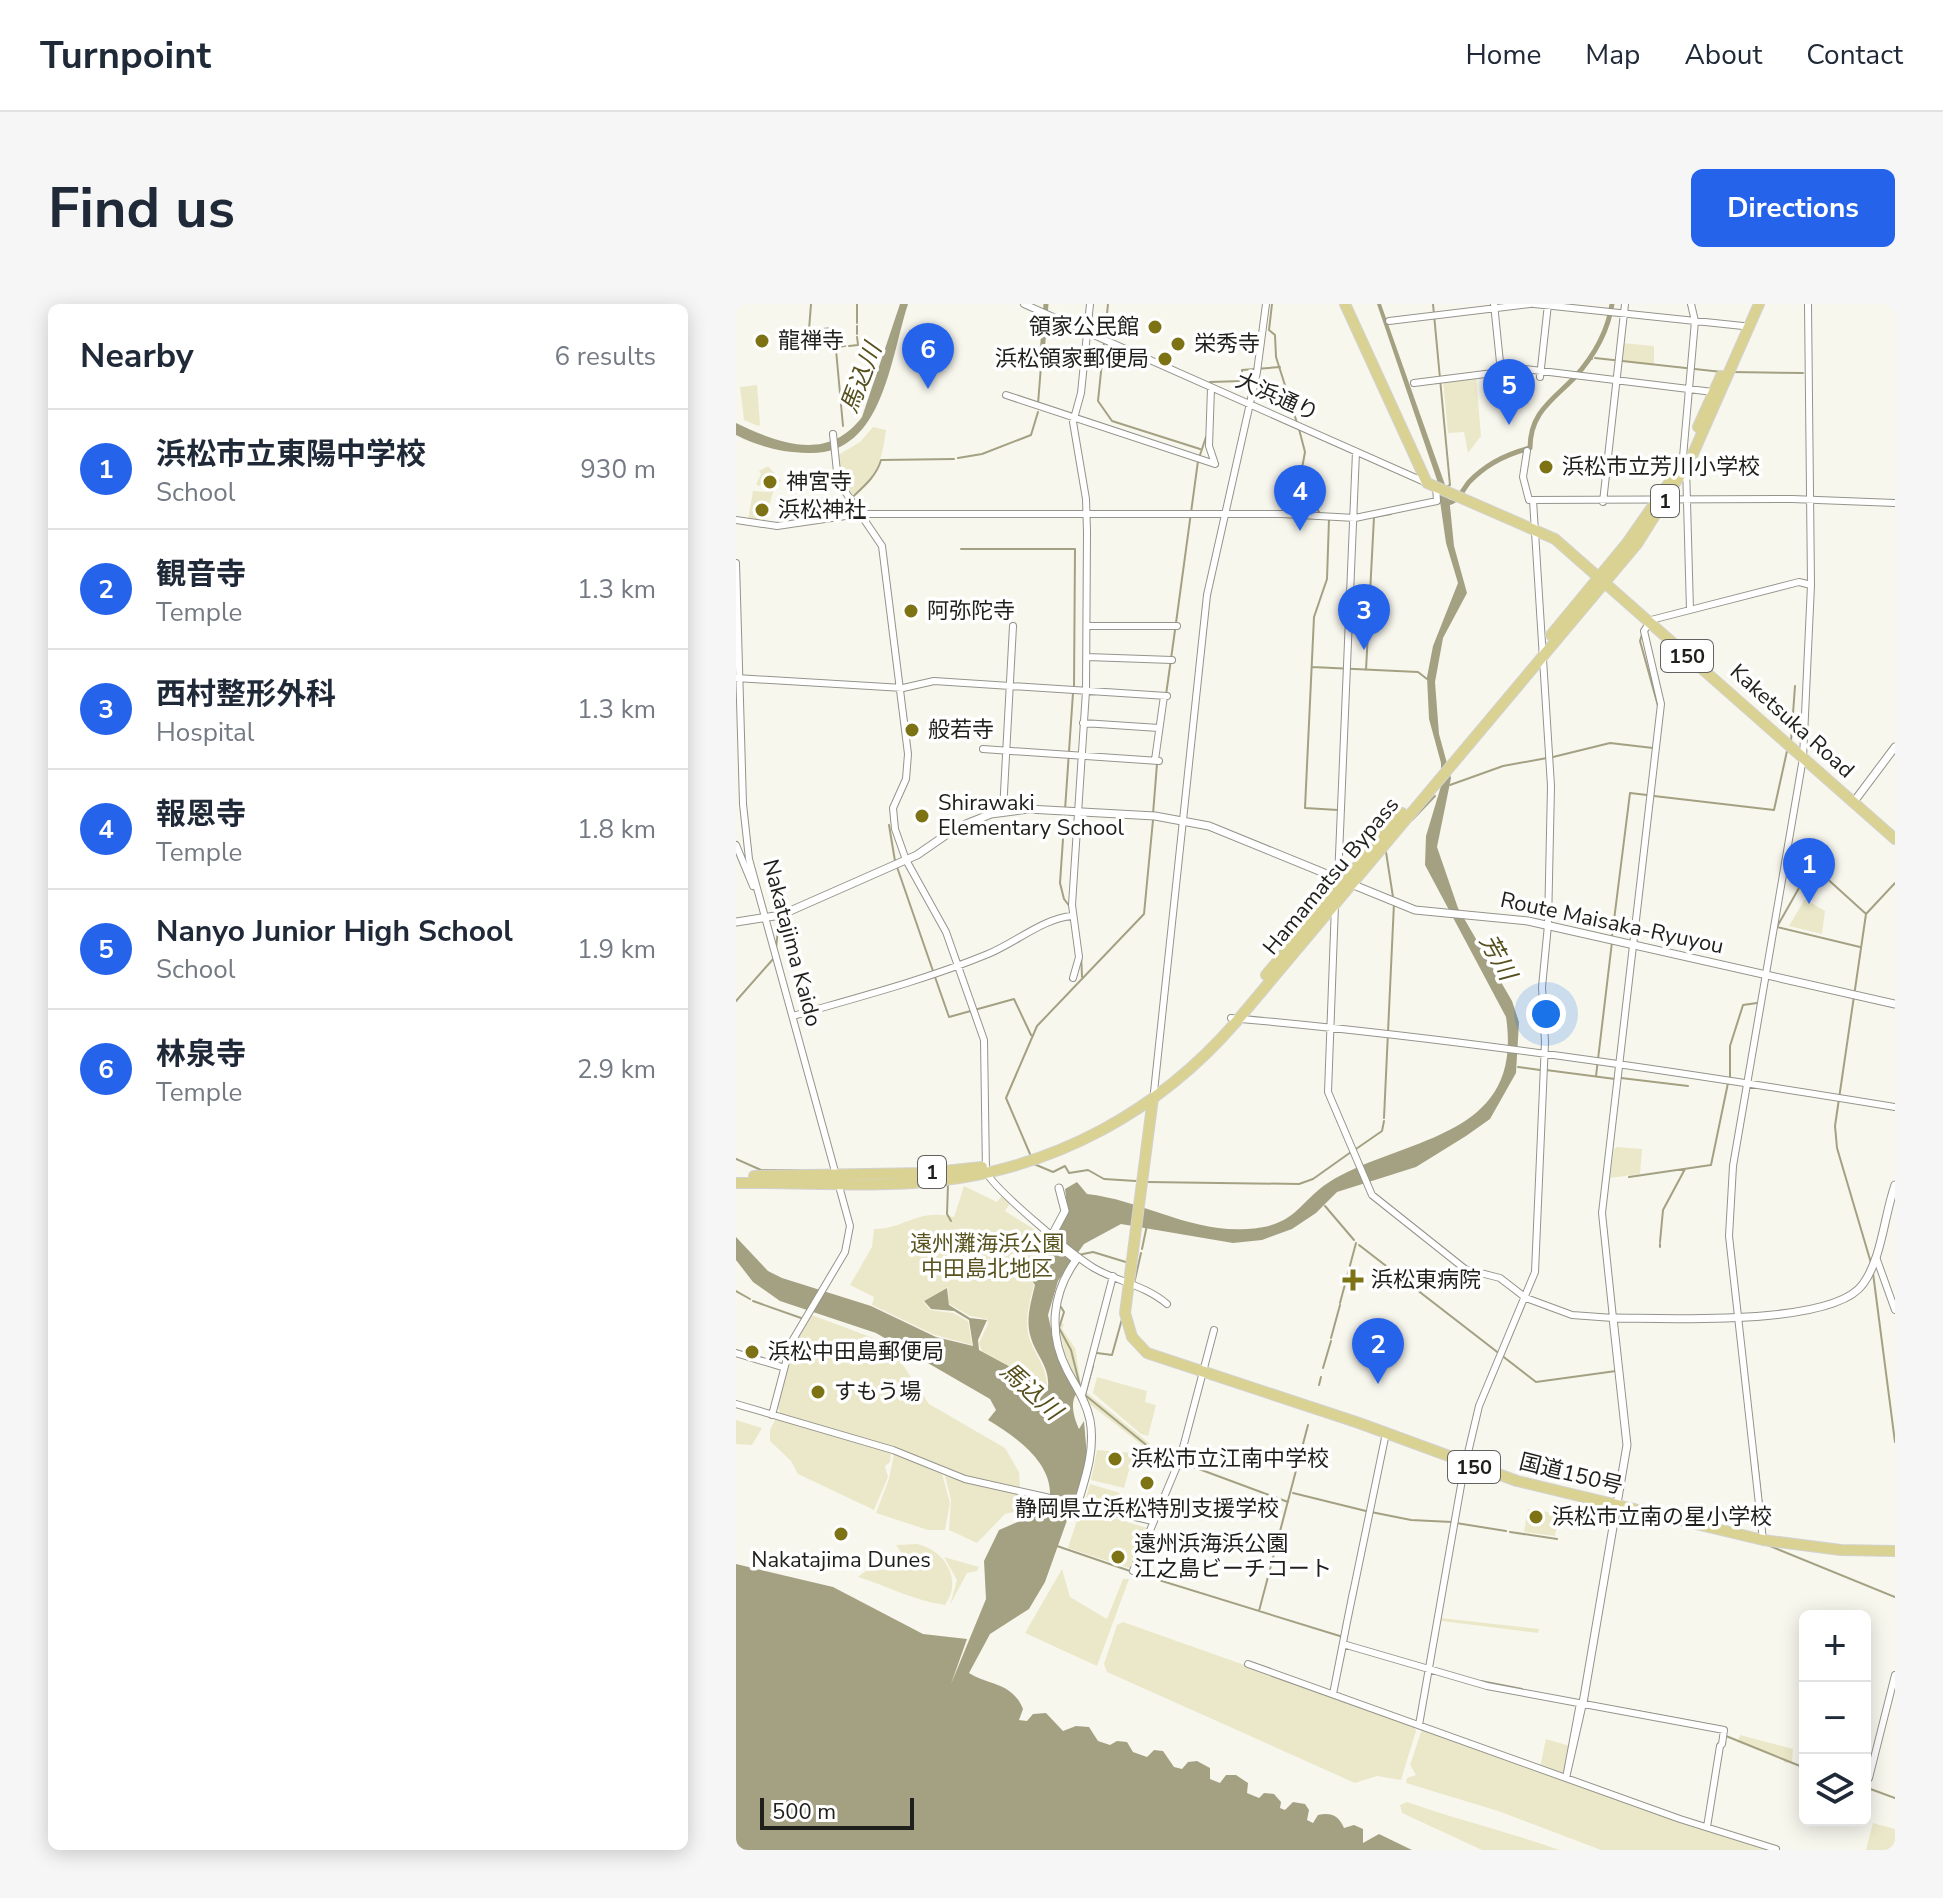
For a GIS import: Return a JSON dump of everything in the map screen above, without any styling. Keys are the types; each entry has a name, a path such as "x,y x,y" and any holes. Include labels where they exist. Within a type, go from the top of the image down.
{"highway":[{"path":"1345,304 1434,486"},
{"name":"Hamamatsu Bypass","path":"1685,462 1752,304"},
{"name":"Hamamatsu Bypass","path":"1235,1018 1311,919 1433,783 1602,580 1661,501 1685,462 1759,304"},
{"name":"Kaketsuka Road","path":"1434,486 1534,527 1555,539 1895,839"},
{"name":"Hamamatsu Bypass","path":"736,1176 837,1177 906,1183 1031,1158 1093,1136 1155,1095 1235,1018 1335,905 1344,881 1407,817 1433,783"},
{"name":"国道150号","path":"1155,1095 1125,1313 1135,1342 1158,1359 1386,1433 1517,1481 1763,1540 1841,1550 1895,1551"},
{"name":"Hamamatsu Bypass","path":"736,1183 986,1169"}],"main road":[{"path":"1853,803 1895,747"},
{"name":"Route Maisaka-Ryuyou","path":"736,922 764,920 906,860 956,828 1003,811 1182,819 1209,826 1405,907 1548,925 1895,1004"},
{"path":"1581,1703 1627,1437 1613,1318 1738,1318 1841,1302 1859,1290 1874,1259 1895,1185"},
{"path":"1059,1188 1065,1207 1053,1236 1078,1258 1062,1283 1053,1322 1065,1365 1082,1395 1092,1440 1081,1501"}],"street":[{"name":"大浜通り","path":"1024,304 1434,486"},
{"path":"1073,978 1079,957 1072,916 1087,657 1087,514 1074,418 1081,393 1090,304"},
{"path":"1155,1095 1207,595 1228,514 1268,304"},
{"path":"1389,321 1494,306 1532,304 1743,326"},
{"path":"1603,502 1625,304"},
{"path":"1690,610 1685,462 1695,321 1691,304"},
{"path":"1763,1540 1729,1236 1732,1173 1803,758 1811,585 1808,304"},
{"path":"1541,374 1548,305"},
{"path":"1494,306 1501,372"},
{"path":"1414,383 1501,372 1713,392"},
{"path":"1006,395 1215,464 1209,446 1211,388"},
{"path":"834,435 838,481 882,546 907,766 893,814 906,860 946,932 984,1040 986,1169 1053,1236"},
{"path":"1527,451 1523,477 1529,500 1809,499 1895,503"},
{"path":"1344,881 1356,452"},
{"path":"736,520 777,526 859,514 1228,514 1355,518 1437,501 1434,486"},
{"path":"1419,1725 1465,1464 1487,1382 1535,1272 1551,774 1533,500"},
{"name":"Nakatajima Kaido","path":"736,563 746,860 793,1016 850,1237 806,1314 782,1367 772,1415"},
{"path":"1335,905 1328,1092 1368,1187 1382,1206 1458,1265 1500,1278 1526,1298 1572,1315 1613,1318 1601,1221 1661,704 1643,639 1649,622 1799,582 1811,585"},
{"path":"1003,811 1013,626"},
{"path":"1087,626 1177,626"},
{"path":"736,642 738,678 898,688 934,681 1166,696 1159,728 1157,761 983,749"},
{"path":"1087,657 1172,660"},
{"path":"1083,723 1159,728"},
{"path":"736,845 746,860 837,1177"},
{"path":"793,1016 885,990 957,965 990,953 1064,916 1072,916"},
{"path":"1235,1018 1388,1033 1729,1078 1895,1107"},
{"path":"1078,1258 1167,1304"},
{"path":"1874,1259 1895,1310"},
{"path":"1082,1395 1113,1276"},
{"path":"1133,1571 1180,1459 1214,1330"},
{"path":"736,1353 782,1367"},
{"path":"736,1404 893,1451 960,1478 1081,1501 1153,1521"},
{"path":"1333,1694 1386,1433"},
{"path":"1343,1644 1487,1686 1724,1730 1707,1827"},
{"path":"1248,1664 1566,1778 1776,1849"},
{"path":"1871,1770 1895,1675"},
{"path":"1566,1778 1581,1703"},
{"path":"1566,1778 1581,1703"}],"green space":[{"path":"1622,343 1654,346 1654,364 1620,361"},
{"path":"1476,377 1481,436 1468,453 1464,432 1448,433 1443,381"},
{"path":"757,385 758,426 744,420 740,387"},
{"path":"873,427 886,430 880,460 872,476 850,498 841,485 838,455 860,442"},
{"path":"768,466 781,481 774,489 764,523 748,520 753,491 769,492 778,480 773,476 759,486 756,484 761,474 759,471"},
{"path":"1805,899 1825,911 1822,934 1789,926"},
{"path":"1614,1149 1642,1149 1640,1174 1610,1178"},
{"name":"遠州灘海浜公園 中田島北地区","path":"964,1186 997,1202 1002,1196 1011,1202 1005,1211 1048,1238 1046,1243 1050,1247 1038,1261 1031,1281 1034,1285 1027,1324 1047,1386 982,1351 979,1343 988,1324 987,1319 970,1316 949,1304 948,1287 923,1301 930,1310 953,1313 968,1321 972,1345 935,1335 872,1305 874,1297 850,1285 872,1247 874,1229 930,1215 954,1217"},
{"path":"812,1315 889,1344 929,1404 1005,1448 1019,1472 1020,1488 974,1480 781,1414 777,1407 792,1348"},
{"path":"1059,1323 1064,1324 1062,1329 1075,1348 1082,1390 1066,1356"},
{"path":"1097,1377 1147,1391 1145,1402 1156,1405 1148,1436 1141,1434 1093,1393"},
{"path":"1086,1392 1165,1456 1176,1460 1175,1465 1162,1461 1147,1444 1142,1445 1087,1402"},
{"path":"776,1418 891,1452 890,1462 885,1466 888,1477 874,1510 798,1474 791,1461 770,1441 770,1430"},
{"path":"736,1420 762,1428 752,1445 736,1444"},
{"path":"1097,1450 1134,1453 1124,1488 1091,1480"},
{"path":"894,1454 942,1474 950,1503 945,1530 928,1530 876,1513 889,1479"},
{"path":"945,1476 1022,1494 1027,1509 1005,1514 977,1543 949,1530 951,1500"},
{"path":"1090,1484 1120,1493 1116,1506 1086,1497"},
{"path":"1081,1508 1147,1528 1132,1569 1068,1548"},
{"path":"1528,1509 1559,1514 1555,1536 1524,1532"},
{"path":"917,1544 936,1553 948,1567 952,1586 945,1605 912,1597 858,1577 866,1571 904,1568 905,1558 896,1545"},
{"path":"944,1557 979,1567 977,1571 967,1573 950,1605 957,1580"},
{"path":"1062,1569 1070,1597 1107,1619 1123,1579 1129,1579 1097,1666 1025,1633"},
{"path":"1441,1618 1539,1629 1538,1633 1441,1621"},
{"path":"1123,1622 1414,1725 1416,1731 1401,1780 1377,1776 1355,1783 1107,1672 1104,1664 1117,1625"},
{"path":"1422,1729 1773,1850 1601,1850 1498,1811 1406,1783 1407,1778 1416,1775 1410,1765"},
{"path":"1740,1735 1793,1749 1792,1762 1785,1763 1782,1757 1738,1742"},
{"path":"1546,1739 1570,1746 1563,1775 1540,1767"},
{"path":"1407,1802 1560,1850 1482,1850 1402,1813 1400,1805"},
{"path":"1873,1823 1895,1829 1895,1850 1866,1850"}],"water":[{"path":"900,304 908,304 888,376 868,422 853,439 833,450 808,453 771,448 736,435 736,423 769,437 803,445 834,440 849,431 862,417"},
{"name":"馬込川","path":"1377,304 1381,304 1449,496 1454,546 1467,593 1443,638 1435,682 1439,734 1451,778 1437,847 1458,908 1512,1001 1519,1022 1516,1073 1490,1119 1466,1136 1416,1167 1337,1192 1316,1213 1292,1229 1262,1240 1233,1243 1121,1224 1084,1244 1058,1281 1048,1315 1057,1356 1076,1394 1073,1411 1079,1429 1084,1421 1087,1456 1080,1484 1045,1582 1029,1609 990,1634 969,1673 1013,1694 1023,1709 1019,1720 1027,1721 1033,1714 1046,1713 1063,1731 1076,1726 1089,1727 1098,1741 1110,1745 1117,1741 1127,1742 1133,1752 1147,1757 1154,1750 1163,1751 1174,1767 1182,1769 1188,1762 1197,1761 1210,1768 1210,1779 1220,1783 1226,1775 1236,1775 1248,1783 1247,1793 1259,1798 1264,1793 1274,1794 1281,1802 1280,1808 1285,1810 1293,1802 1305,1804 1309,1810 1307,1820 1313,1823 1318,1815 1330,1814 1340,1820 1344,1828 1354,1825 1363,1829 1363,1843 1379,1834 1412,1850 736,1850 736,1564 833,1587 923,1634 967,1639 951,1684 986,1599 984,1561 999,1530 1048,1509 1050,1494 1048,1480 1034,1456 1024,1445 988,1420 996,1410 990,1399 876,1333 780,1301 753,1282 736,1260 736,1237 768,1271 782,1278 871,1306 936,1337 973,1346 969,1320 954,1311 931,1309 924,1301 947,1288 949,1305 970,1318 987,1320 978,1340 979,1350 1048,1387 1045,1367 1029,1332 1030,1305 1035,1285 1032,1281 1061,1228 1065,1216 1065,1189 1077,1182 1087,1194 1206,1226 1226,1229 1264,1227 1288,1218 1334,1179 1455,1127 1480,1110 1497,1087 1507,1057 1506,1017 1425,865 1426,836 1441,786 1441,763 1429,719 1427,677 1433,646 1458,583 1446,543 1437,480"}],"waterway":[{"name":"馬込川","path":"811,304 809,330 834,328 843,426"},
{"path":"857,304 857,323"},
{"path":"1041,366 1046,304"},
{"path":"1108,304 1098,401 1112,421 1200,449"},
{"path":"1272,304 1269,330 1275,335 1276,357 1297,423"},
{"path":"1433,304 1450,485 1446,487"},
{"path":"1447,503 1457,498 1469,482 1489,465 1530,448 1538,416 1594,352 1612,304"},
{"name":"馬込川","path":"857,326 857,334"},
{"name":"馬込川","path":"849,346 858,345 857,337"},
{"name":"馬込川","path":"837,347 845,346"},
{"path":"1595,358 1722,372"},
{"path":"1038,404 1041,366"},
{"path":"1210,382 1242,381 1242,370 1280,367"},
{"path":"1732,372 1803,373"},
{"path":"958,458 982,454 1031,435 1038,412"},
{"path":"1299,429 1305,452 1298,490 1309,497 1321,515"},
{"path":"1176,623 1198,461 1206,437"},
{"path":"836,515 873,476 881,460 954,459"},
{"path":"1366,670 1374,517 1391,514"},
{"path":"1329,519 1327,579 1314,617 1305,808 1338,810"},
{"path":"961,549 1075,549 1074,687"},
{"path":"1645,624 1640,641 1658,706"},
{"path":"1166,695 1175,630"},
{"path":"1312,667 1418,672 1427,679"},
{"path":"1791,741 1795,686"},
{"path":"1070,907 1064,899 1060,883 1073,693"},
{"path":"1553,757 1610,743 1653,748"},
{"path":"1654,796 1774,810 1787,751"},
{"path":"1450,785 1503,766 1547,758"},
{"path":"1153,814 1157,764"},
{"path":"1612,936 1630,793 1647,795"},
{"path":"1412,820 1435,796"},
{"path":"1030,1154 1006,1098 1037,1026 1144,914 1153,820"},
{"path":"889,825 895,861"},
{"path":"1386,852 1393,897"},
{"path":"1778,925 1812,865 1865,913"},
{"path":"897,867 933,971"},
{"path":"1871,1263 1837,1148 1835,1126 1866,914 1895,883"},
{"path":"1384,1118 1394,903"},
{"path":"776,949 779,919"},
{"path":"1777,927 1860,947"},
{"path":"1596,1076 1612,942"},
{"path":"1081,952 1082,977"},
{"path":"736,1001 774,958"},
{"path":"935,977 949,1017 1014,999 1031,1035"},
{"path":"1730,1077 1730,1046 1743,1005 1757,1003"},
{"path":"1518,1067 1540,1070"},
{"path":"1546,1070 1615,1079"},
{"path":"1621,1078 1688,1086"},
{"path":"1629,1177 1711,1165 1728,1083"},
{"path":"1356,1149 1382,1131 1384,1121"},
{"path":"1147,1182 1299,1184 1313,1179 1351,1152"},
{"path":"736,1159 761,1170 829,1170"},
{"path":"1034,1164 1053,1172 1065,1166 1069,1173 1088,1170 1104,1179 1136,1181"},
{"path":"1660,1242 1663,1210 1685,1169"},
{"path":"948,1184 947,1214 951,1221"},
{"path":"1325,1206 1354,1240"},
{"path":"1142,1249 1147,1225"},
{"path":"1340,1303 1356,1243"},
{"path":"1359,1245 1536,1382 1616,1371"},
{"path":"1078,1255 1093,1252 1129,1263"},
{"path":"1134,1284 1141,1253"},
{"path":"1873,1273 1895,1442"},
{"path":"736,1291 750,1299"},
{"path":"753,1301 801,1318"},
{"path":"1331,1338 1340,1305"},
{"path":"1061,1307 1064,1312 1059,1328 1071,1350 1080,1386"},
{"path":"1097,1353 1112,1355 1122,1319"},
{"path":"1323,1368 1331,1341"},
{"path":"1085,1395 1093,1366"},
{"path":"1319,1385 1321,1377"},
{"path":"1085,1395 1161,1457 1174,1463"},
{"path":"1259,1611 1308,1425"},
{"path":"1757,1460 1765,1537"},
{"path":"1180,1462 1288,1502"},
{"path":"1293,1493 1366,1511"},
{"path":"1371,1512 1411,1520 1452,1522"},
{"path":"1456,1523 1506,1531"},
{"path":"1510,1532 1557,1539"},
{"path":"1765,1544 1895,1597"},
{"path":"1057,1546 1130,1571"},
{"path":"1136,1573 1343,1637"},
{"path":"1481,1681 1522,1689"},
{"path":"1626,1709 1722,1727"},
{"path":"1726,1736 1799,1766"},
{"path":"1871,1789 1895,1798"}],"place":[{"name":"領家公民館","path":"1155,327"},
{"name":"龍禅寺","path":"762,341"},
{"name":"栄秀寺","path":"1178,344"},
{"name":"浜松領家郵便局","path":"1165,359"},
{"name":"林泉寺","path":"928,389"},
{"name":"Nanyo Junior High School","path":"1509,425"},
{"name":"浜松市立芳川小学校","path":"1546,467"},
{"name":"神宮寺","path":"770,482"},
{"name":"浜松神社","path":"762,510"},
{"name":"報恩寺","path":"1300,531"},
{"name":"阿弥陀寺","path":"911,611"},
{"name":"西村整形外科","path":"1364,650"},
{"name":"般若寺","path":"912,730"},
{"name":"Shirawaki Elementary School","path":"922,816"},
{"name":"浜松市立東陽中学校","path":"1809,904"},
{"name":"浜松東病院","path":"1353,1280"},
{"name":"浜松中田島郵便局","path":"752,1352"},
{"name":"観音寺","path":"1378,1384"},
{"name":"すもう場","path":"818,1392"},
{"name":"浜松市立江南中学校","path":"1115,1459"},
{"name":"静岡県立浜松特別支援学校","path":"1147,1483"},
{"name":"浜松市立南の星小学校","path":"1536,1517"},
{"name":"Nakatajima Dunes","path":"841,1534"},
{"name":"遠州浜海浜公園 江之島ビーチコート","path":"1118,1557"}],"water label":[{"name":"芳川","path":"1498,957"}]}
